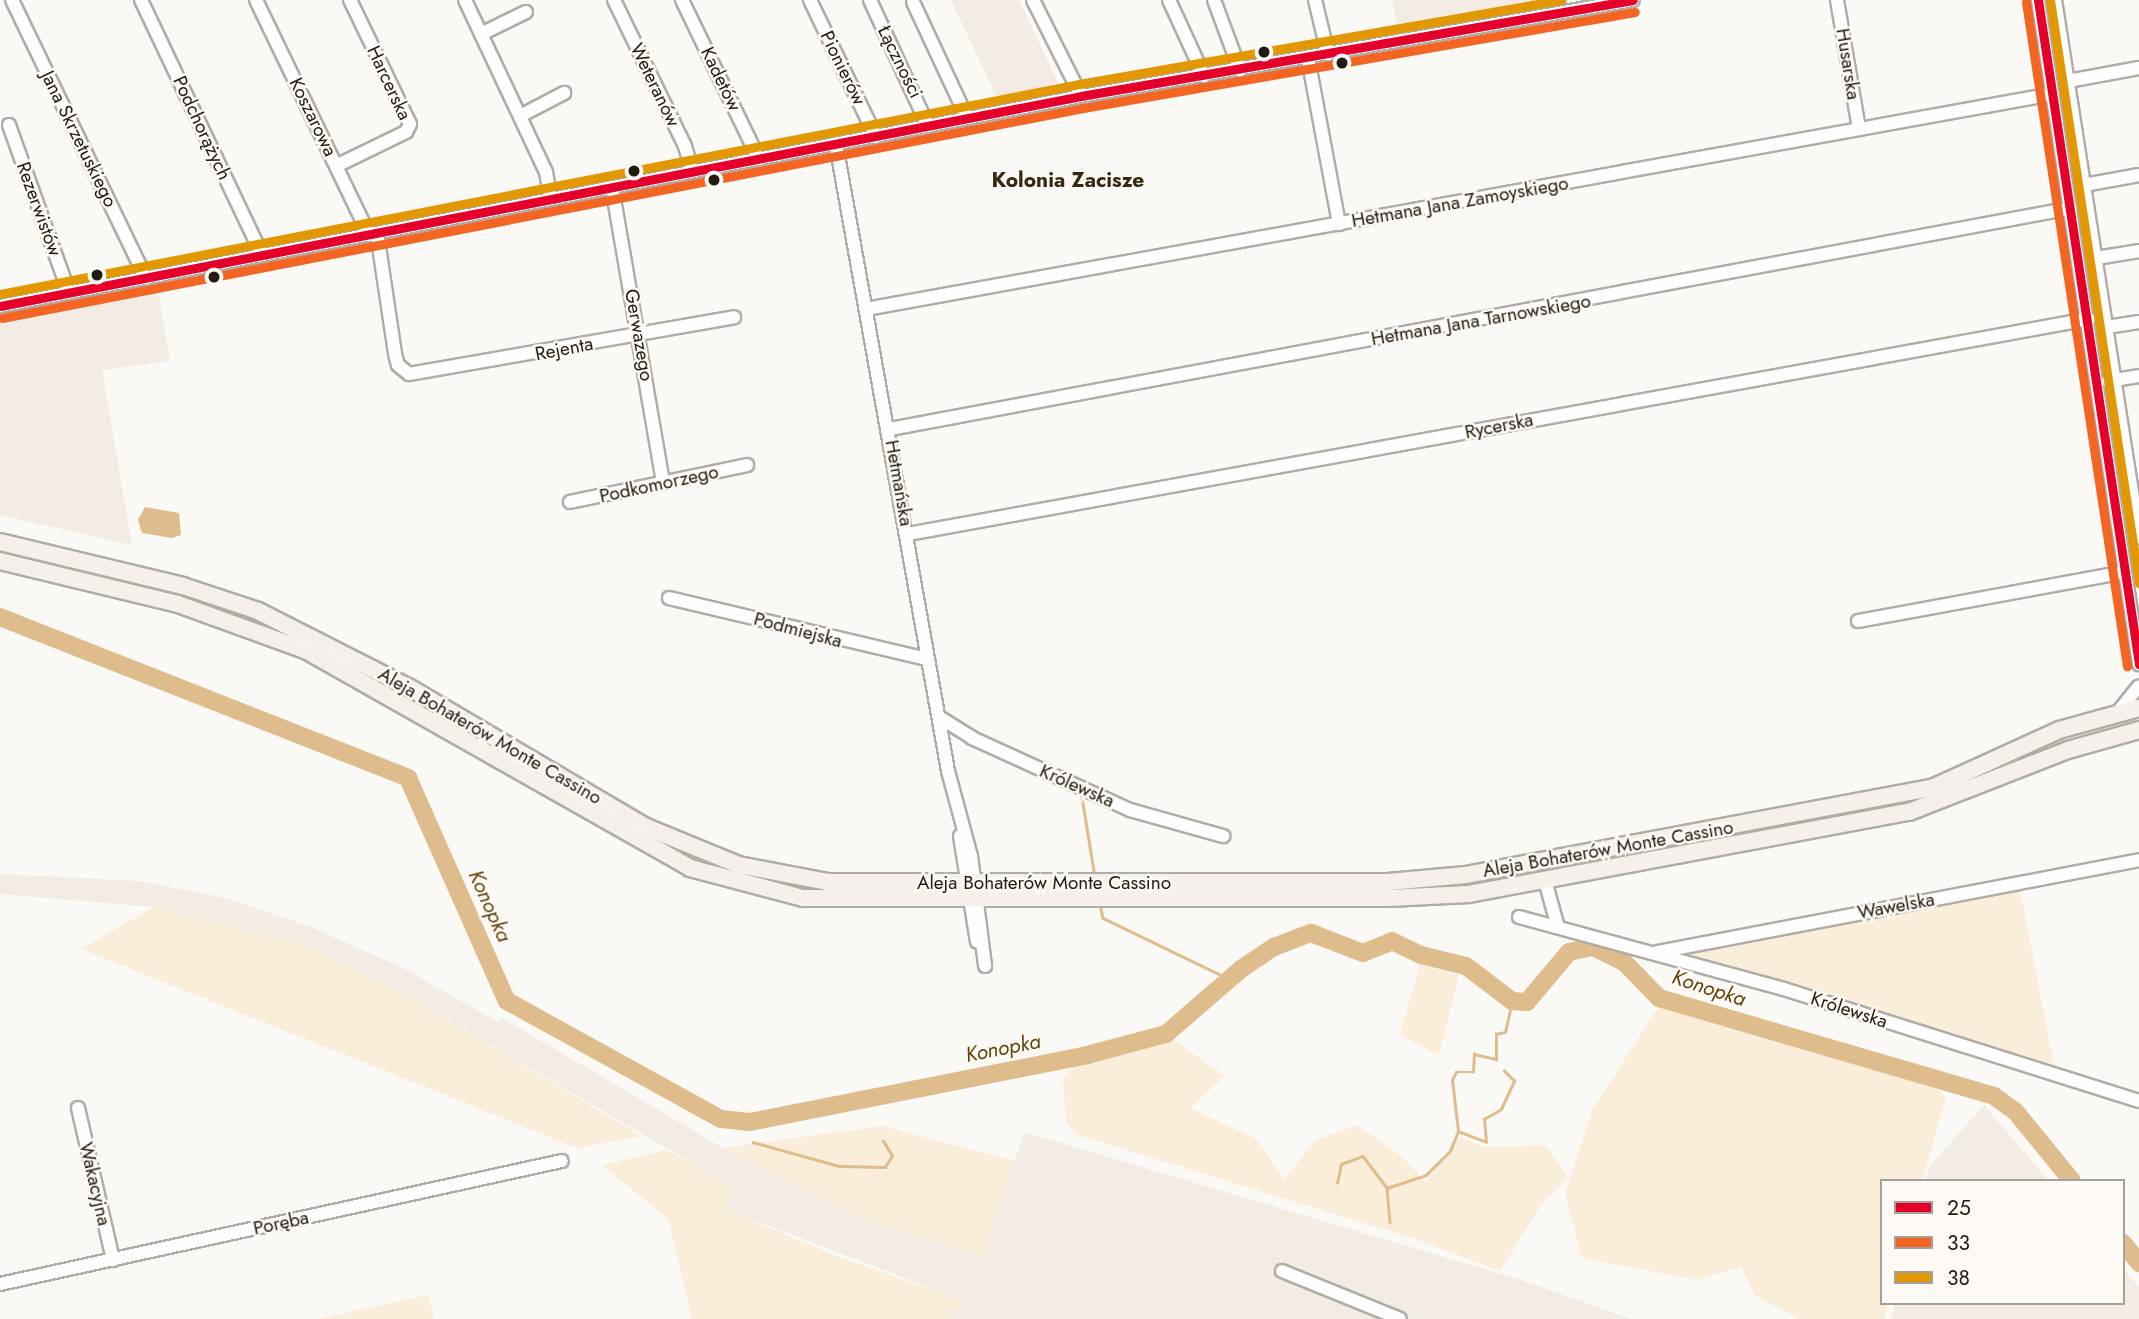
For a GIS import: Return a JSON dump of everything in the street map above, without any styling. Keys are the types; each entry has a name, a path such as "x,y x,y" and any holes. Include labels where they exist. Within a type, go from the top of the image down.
{"main road":[{"name":"Aleja Bohaterów Monte Cassino","path":"0,542 183,586 314,636 646,827 697,851 782,876 828,882 1100,900 1389,898 1469,894 1909,812 2068,750 2139,730"},
{"name":"Aleja Bohaterów Monte Cassino","path":"0,561 178,604 307,651 690,868 803,898 970,891 1094,881 1388,882 1466,876 1934,787 2059,730 2139,708"},
{"path":"2120,735 2139,743"}],"street":[{"name":"Jana Skrzetuskiego","path":"12,0 146,278"},
{"name":"Podchorążych","path":"141,0 262,255"},
{"name":"Koszarowa","path":"256,0 336,166 373,234 398,365"},
{"name":"Harcerska","path":"336,166 406,132 410,124 350,0"},
{"path":"465,0 546,172 551,199"},
{"name":"Weteranów","path":"614,0 685,146 692,172"},
{"name":"Kadetów","path":"682,0 759,159"},
{"name":"Pionierów","path":"810,0 876,137"},
{"name":"Łączności","path":"870,0 928,126"},
{"path":"1033,0 1081,96"},
{"path":"1168,0 1204,76"},
{"path":"1214,0 1240,70"},
{"path":"1315,0 1328,54"},
{"path":"0,306 1081,96 1633,0"},
{"name":"Husarska","path":"1837,0 1859,129"},
{"path":"2038,0 2099,383 2139,664"},
{"path":"2055,0 2139,537"},
{"path":"913,2 967,118"},
{"path":"481,34 526,12"},
{"path":"1308,58 1339,224"},
{"path":"2068,81 2139,68"},
{"path":"520,116 564,93"},
{"name":"Hetmana Jana Zamoyskiego","path":"866,309 2053,94"},
{"name":"Rezerwistów","path":"9,125 68,293"},
{"name":"Hetmańska","path":"836,144 890,429 970,891"},
{"path":"2084,185 2139,175"},
{"name":"Gerwazego","path":"612,187 663,483"},
{"name":"Hetmana Jana Tarnowskiego","path":"890,429 2071,208"},
{"path":"2096,258 2139,251"},
{"name":"Rejenta","path":"398,365 416,375 734,317"},
{"name":"Rycerska","path":"908,534 2089,319"},
{"path":"2107,327 2139,322"},
{"path":"2099,383 2139,376"},
{"name":"Podkomorzego","path":"570,502 747,465"},
{"path":"1858,621 2124,572"},
{"name":"Podmiejska","path":"669,598 928,659"},
{"path":"2115,714 2139,686"},
{"name":"Królewska","path":"939,717 972,738 1130,810 1223,836"},
{"name":"Wawelska","path":"1654,952 2139,860"},
{"path":"1545,880 1557,923"},
{"name":"Królewska","path":"1519,917 1557,923 2139,1101"},
{"name":"Wakacyjna","path":"78,1108 113,1260"},
{"name":"Poręba","path":"0,1284 562,1161"},
{"path":"1282,1271 1400,1319"}],"shaded area":[{"path":"951,0 1019,0 1058,83 1002,109"},
{"path":"1392,0 1564,0 1479,16 1464,13 1460,21 1398,32"},
{"path":"157,285 170,361 102,370 132,545 0,515 0,317"},
{"path":"145,507 179,513 181,535 172,538 142,533 138,520"},
{"path":"0,874 139,881 226,898 311,927 405,969 498,1022 502,1018 723,1148 861,1219 985,1257 1024,1132 1515,1278 1632,1319 944,1319 964,1301 728,1210 733,1187 401,993 302,944 154,907 0,894"},
{"path":"2020,890 2054,1065 1681,955"},
{"path":"154,907 302,944 401,993 642,1136 577,1148 81,949"},
{"path":"1420,964 1459,975 1439,1056 1400,1034"},
{"path":"1659,1006 1936,1088 1946,1097 1923,1179 1880,1179 1880,1305 1888,1305 1884,1319 1800,1319 1755,1296 1741,1267 1697,1280 1582,1258 1565,1193 1592,1110"},
{"path":"1177,1042 1224,1076 1191,1108 1256,1139 1284,1179 1315,1141 1357,1125 1401,1156 1426,1182 1460,1137 1485,1147 1545,1145 1568,1177 1541,1205 1500,1271 1409,1237 1075,1134 1066,1120 1063,1079 1093,1043"},
{"path":"1984,1105 2047,1179 1926,1179 1929,1167"},
{"path":"882,1126 1015,1161 985,1257 861,1219 723,1148"},
{"path":"667,1150 733,1187 728,1210 834,1255 965,1301 944,1319 692,1319 668,1219 602,1165"},
{"path":"2125,1270 2139,1287 2139,1319 1891,1319 1894,1305 2125,1305"},
{"path":"428,1295 434,1319 317,1319"}],"waterway":[{"name":"Konopka","path":"0,617 408,778 507,1001 721,1119 750,1122 1087,1055 1166,1034 1241,969 1274,947 1311,933 1363,953 1392,941 1421,955 1466,966 1512,1001 1527,1002 1569,952 1593,947 1624,962 1659,998 1994,1096 2015,1111 2070,1179"},
{"path":"1082,797 1095,877"},
{"path":"1100,904 1103,918 1229,979"},
{"path":"1337,1183 1341,1164 1363,1156 1387,1188 1426,1175 1450,1151 1458,1131 1452,1080 1456,1072 1473,1072 1474,1054 1496,1059 1496,1034 1505,1032 1512,1001"},
{"path":"1458,1131 1486,1142 1484,1119 1501,1109 1514,1081 1504,1071"},
{"path":"753,1142 839,1166 885,1167 892,1156 883,1141"},
{"path":"1387,1188 1390,1222"},
{"name":"Konopka","path":"2125,1246 2139,1263"}],"transit line":[{"name":"38","path":"0,294 1079,84 1562,0"},
{"name":"25","path":"0,306 1081,96 1633,0"},
{"name":"25","path":"2038,0 2139,664"},
{"name":"38","path":"2050,0 2139,583"},
{"name":"33","path":"2026,2 2127,666"},
{"name":"33","path":"2,318 1083,108 1635,12"}],"district":[{"name":"Kolonia Zacisze","path":"1068,180"}]}
